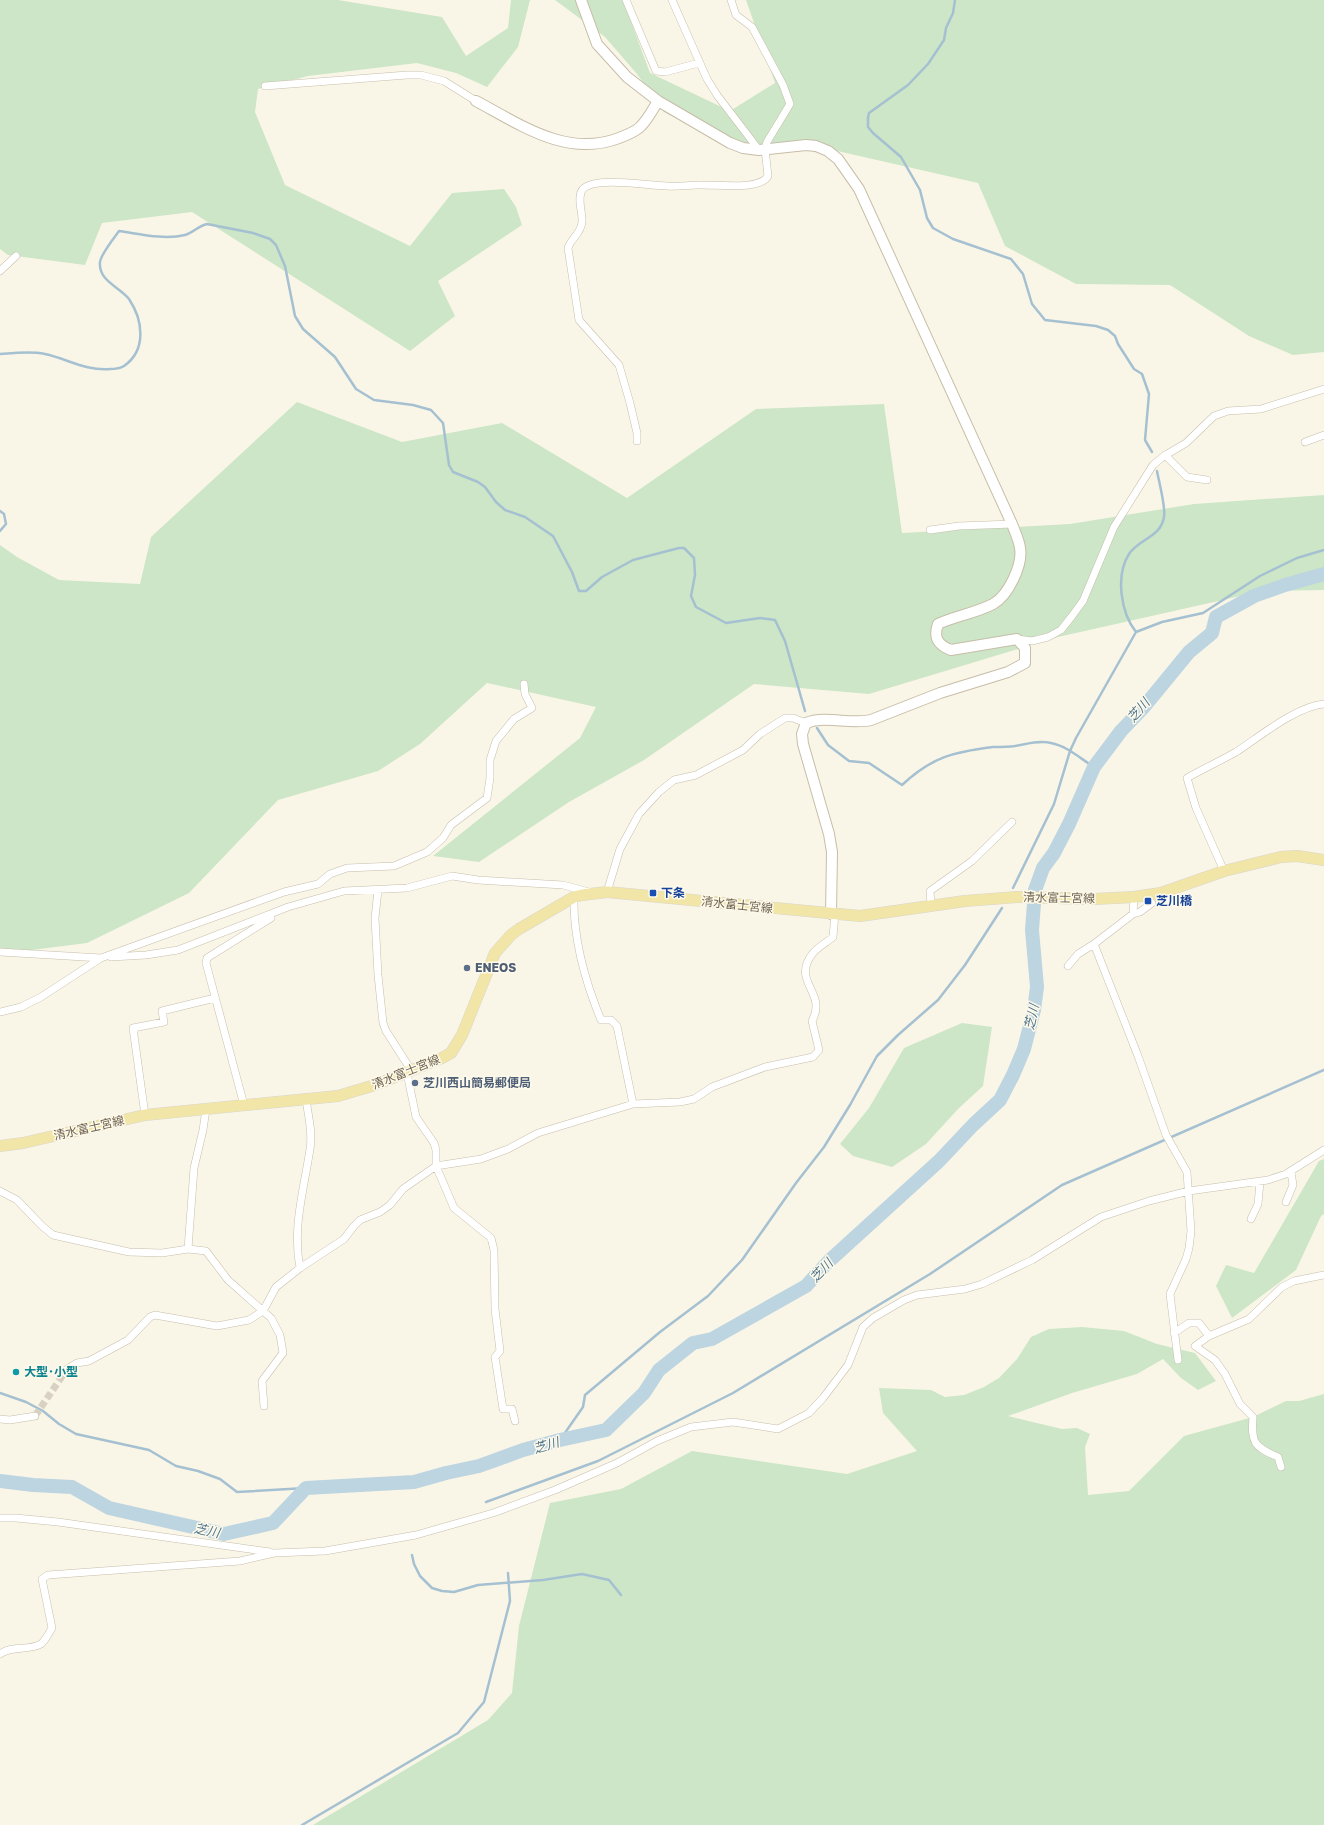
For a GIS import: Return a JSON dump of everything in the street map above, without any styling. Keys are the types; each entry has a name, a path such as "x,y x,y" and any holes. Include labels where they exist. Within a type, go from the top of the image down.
{"main road":[{"name":"清水富士宮線","path":"0,1146 37,1140 145,1115 338,1096 358,1091 442,1058 451,1052 457,1045 496,953 511,935 574,898 593,893 607,892 860,916 931,905 1017,897 1094,899 1134,898 1161,893 1224,871 1281,858 1297,856 1324,860"}],"street":[{"path":"581,0 597,44 626,77 658,101 730,143 743,148 762,149 816,146 828,151 838,159 859,189 1012,524 1020,549 1017,570 1001,599 992,605 947,619 938,624 935,631 936,640 942,646 951,650 1017,639 1032,641 1048,637 1060,630 1083,601 1114,527 1153,466 1165,455 1186,443 1214,416 1228,411 1261,409 1324,389"},
{"path":"626,0 656,71 664,72 699,63"},
{"path":"637,441 637,433 630,403 619,365 579,320 568,248 570,242 578,234 581,228 581,191 586,187 596,184 621,182 667,186 747,186 758,184 766,180 768,176 762,149 717,95 699,63 672,0"},
{"path":"731,0 736,15 752,27 783,85 790,104 762,149"},
{"path":"264,86 421,75 444,81 476,101 540,135 558,141 579,145 612,140 628,134 640,127 658,101"},
{"path":"0,271 16,256"},
{"path":"1305,442 1324,435"},
{"path":"1165,455 1187,477 1207,480"},
{"path":"930,530 960,526 1012,524"},
{"path":"607,892 620,849 639,814 659,792 674,780 696,775 743,750 760,734 785,718 794,718 806,723 816,719 861,722 940,693 1008,672 1025,663 1025,648 1017,639"},
{"path":"0,1012 21,1007 41,997 101,958 180,931 284,892 318,884 330,874 347,868 394,866 427,852 443,838 451,825 487,798 490,778 490,760 496,741 514,719 532,708 525,694 524,684"},
{"path":"1224,871 1196,808 1187,778 1206,766 1220,761 1244,747 1257,736 1313,705 1324,704"},
{"path":"67,1369 77,1363 89,1361 128,1340 150,1317 155,1315 217,1326 249,1320 263,1311 276,1287 300,1268 344,1239 360,1220 380,1212 390,1206 403,1189 436,1166 481,1159 508,1149 538,1133 633,1104 694,1099 712,1087 765,1067 813,1057 819,1050 812,1021 817,1012 816,1002 806,979 805,971 813,954 833,937 832,852 829,834 803,744 802,734 806,723"},
{"path":"931,905 930,891 972,861 1012,822"},
{"path":"244,1105 206,963 207,958 281,911 288,907 344,891 407,888 452,876 478,880 563,885 593,893"},
{"path":"378,890 375,918 378,975 383,1023 409,1072 416,1117 434,1143 436,1150 436,1166 454,1208 491,1238 494,1250 494,1309 500,1350 495,1357 503,1409 512,1409 515,1422"},
{"path":"574,898 575,933 592,998 601,1020 611,1020 617,1026 633,1104"},
{"path":"1134,898 1134,914"},
{"path":"1068,966 1078,954 1152,903"},
{"path":"0,952 101,958 146,955 178,950 281,911"},
{"path":"1094,944 1141,1064 1166,1135 1187,1172 1191,1231 1189,1248 1186,1259 1170,1294 1178,1360"},
{"path":"145,1115 133,1028 164,1022 162,1011 215,998"},
{"path":"300,1268 296,1250 297,1229 311,1148 306,1100"},
{"path":"188,1249 194,1168 203,1130 206,1109"},
{"path":"0,1654 9,1649 30,1647 42,1643 52,1628 42,1579 48,1575 240,1561 274,1553 326,1550 416,1535 493,1513 555,1490 617,1464 657,1441 691,1427 733,1422 778,1430 809,1413 823,1398 848,1365 863,1327 873,1318 904,1300 917,1295 965,1289 982,1284 1043,1254 1101,1217 1149,1201 1188,1191 1260,1182 1291,1172 1324,1150"},
{"path":"1286,1202 1293,1184 1291,1172"},
{"path":"1251,1219 1258,1204 1260,1182"},
{"path":"0,1190 17,1200 42,1226 53,1235 129,1252 162,1254 188,1249 206,1251 228,1280 271,1318 280,1335 283,1353 262,1381 264,1406"},
{"path":"1281,1467 1278,1457 1262,1450 1256,1443 1252,1434 1253,1417 1240,1404 1225,1374 1215,1360 1195,1346 1209,1336 1248,1319 1260,1310 1271,1297 1288,1284 1308,1277 1324,1275"},
{"path":"1174,1333 1189,1323 1199,1324 1209,1336"},
{"path":"0,1419 10,1420 35,1416"},
{"path":"0,1518 58,1522 274,1553"}],"green space":[{"path":"0,0 338,0 442,17 466,56 508,28 511,0 530,0 518,47 487,87 456,73 417,63 308,76 258,89 255,112 285,185 410,246 452,193 504,189 516,207 522,225 438,281 455,316 410,351 192,212 102,223 85,265 8,255 0,249"},
{"path":"555,0 623,0 650,73 730,111 775,83 746,0 1324,0 1324,352 1293,355 1249,336 1170,285 1076,284 1005,246 978,183 833,150 729,145 664,112 637,74 605,37"},
{"path":"297,402 402,442 502,423 627,498 756,409 884,404 902,533 1070,524 1194,504 1324,495 1324,590 1263,591 1058,637 869,694 754,684 644,760 569,802 479,862 433,856 580,738 596,707 487,683 420,744 378,771 278,800 189,893 87,943 0,954 0,545 17,557 59,580 140,584 151,537"},
{"path":"962,1023 992,1027 983,1086 958,1109 926,1144 892,1167 853,1156 840,1144 869,1108 904,1048"},
{"path":"1324,1159 1324,1214 1321,1216 1296,1270 1232,1318 1216,1286 1226,1265 1254,1273 1319,1161"},
{"path":"1082,1327 1124,1331 1157,1344 1195,1353 1216,1381 1198,1390 1181,1378 1163,1359 1137,1374 1072,1393 1008,1416 1062,1429 1077,1428 1090,1434 1085,1447 1088,1495 1129,1491 1184,1436 1253,1417 1286,1401 1299,1401 1324,1394 1324,1825 313,1825 488,1720 512,1693 519,1626 550,1503 621,1489 692,1451 847,1474 917,1451 883,1413 879,1388 931,1390 945,1397 964,1395 984,1387 999,1378 1017,1359 1031,1337 1049,1329"}],"waterway":[{"path":"955,0 953,13 946,28 944,40 928,64 908,85 869,113 868,127 901,157 920,190 927,218 933,228 953,239 1011,259 1023,274 1032,304 1045,320 1096,326 1108,330 1115,336 1118,344 1134,369 1142,374 1149,394 1145,440 1152,452"},
{"path":"0,354 22,352 39,353 101,369 120,368 131,359 136,352 140,334 140,325 134,307 129,299 106,279 100,269 101,259 119,231 169,237 188,234 207,224 253,233 270,239 276,245 285,266 295,316 303,329 335,357 356,389 374,400 413,405 431,410 443,423 449,465 453,472 478,482 485,487 496,502 505,510 525,517 553,536 572,572 579,591 586,591 602,577 633,560 684,548 694,558 695,575 691,596 696,607 726,623 760,618 775,620 785,641 805,711"},
{"path":"1136,632 1131,624 1124,605 1121,583 1122,573 1129,554 1133,549 1154,534 1162,524 1164,508 1157,471"},
{"path":"0,511 4,514 6,524 0,531"},
{"path":"1013,888 1054,804 1070,751 1076,738 1136,632 1162,622 1203,613 1260,576 1297,558 1324,550"},
{"name":"芝川","path":"0,1481 33,1485 72,1487 109,1508 224,1534 273,1523 306,1488 414,1482 479,1466 523,1450 606,1430 644,1393 659,1370 693,1343 712,1339 806,1286 829,1261 939,1161 973,1125 1000,1100 1024,1049 1034,1010 1037,987 1032,930 1035,890 1043,868 1054,853 1069,824 1094,767 1121,731 1143,708 1189,652 1212,633 1216,617 1254,596 1324,574"},
{"path":"817,728 828,745 849,761 869,763 902,785 923,768 944,757 966,751 1038,742 1046,742 1063,747 1094,767"},
{"path":"560,1440 583,1407 585,1395 660,1332 708,1296 742,1260 796,1183 824,1147 850,1105 877,1056 898,1035 938,1000 965,965 1002,908"},
{"path":"486,1502 598,1461 733,1393 930,1274 1062,1185 1324,1070"},
{"path":"0,1393 26,1402 43,1411 59,1424 76,1434 149,1450 176,1466 198,1471 220,1479 237,1492 306,1488"},
{"path":"412,1555 414,1564 420,1576 432,1588 442,1591 454,1592 478,1585 543,1580 582,1574 609,1580 621,1595"},
{"path":"302,1825 458,1733 484,1702 510,1601 508,1573"}],"tunnel":[{"path":"35,1416 67,1369"}],"place":[{"name":"下条","path":"653,893"},
{"name":"芝川橋","path":"1148,901"},
{"name":"ENEOS","path":"467,968"},
{"name":"芝川西山簡易郵便局","path":"415,1083"},
{"name":"大型･小型","path":"16,1372"}]}
